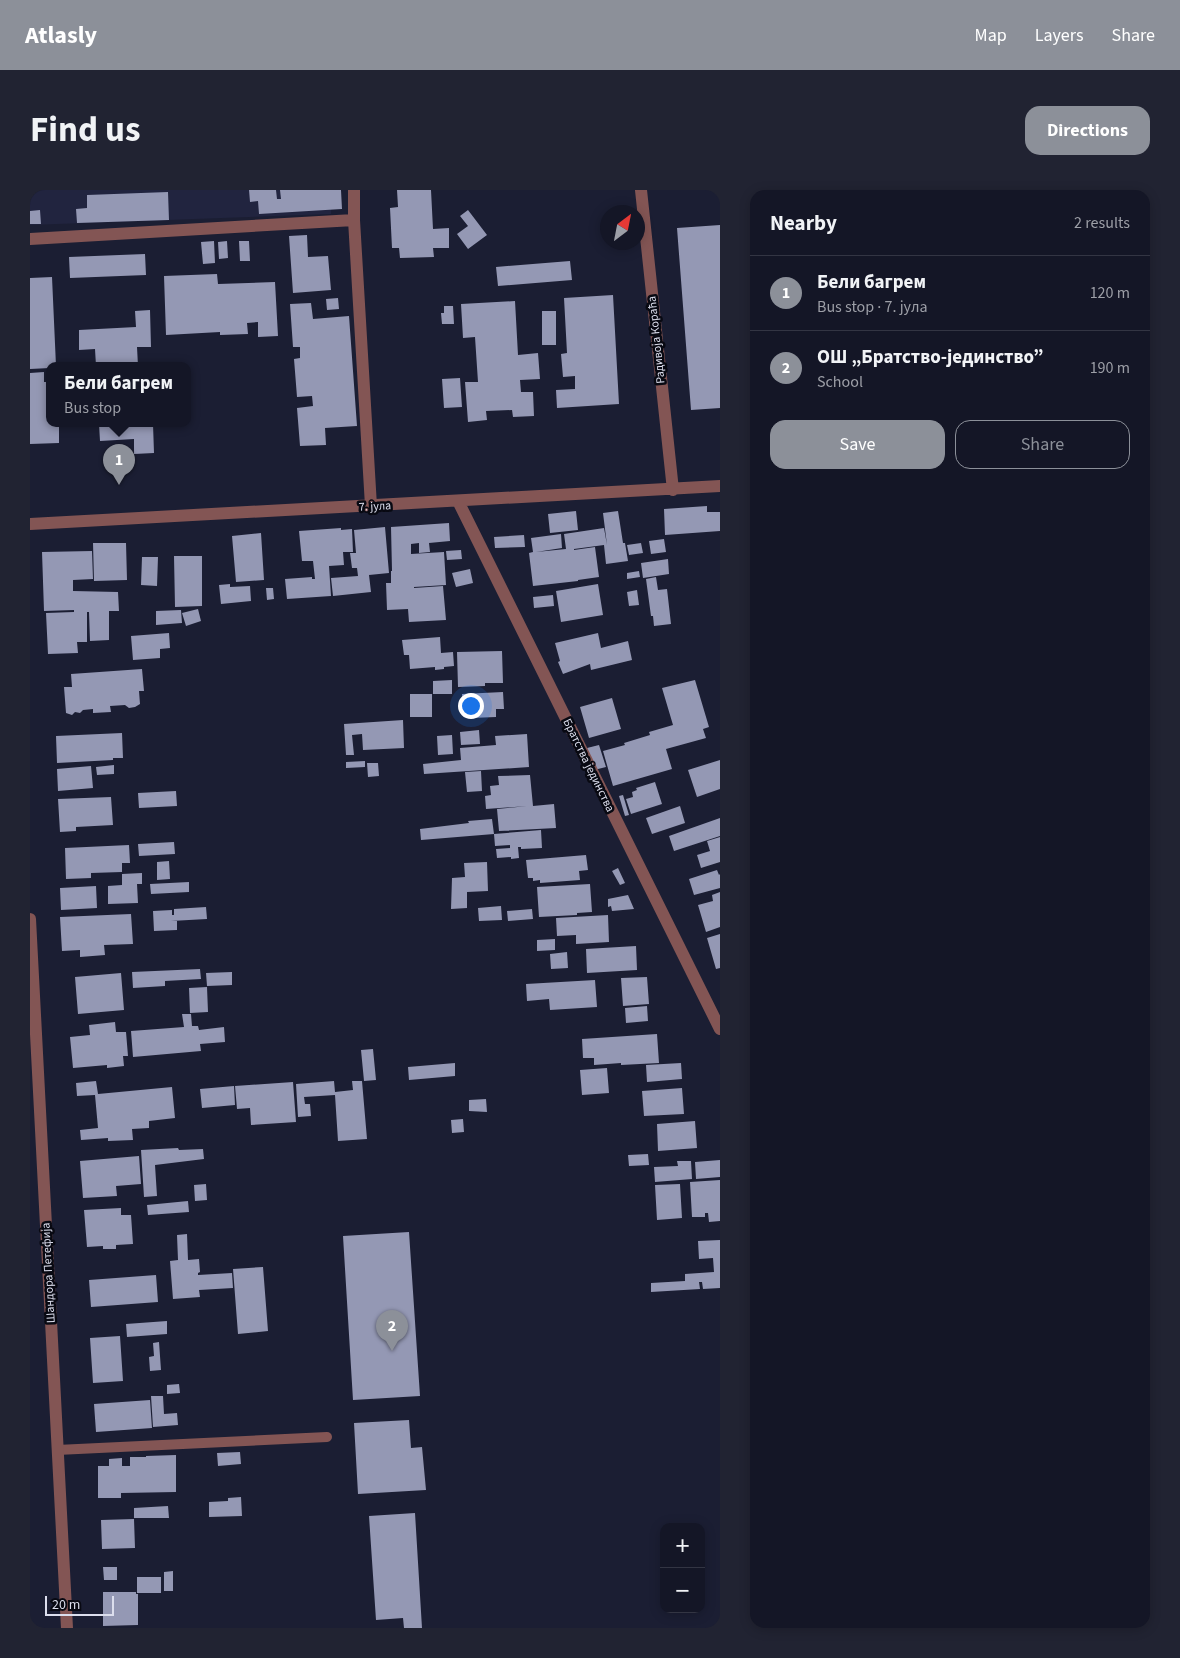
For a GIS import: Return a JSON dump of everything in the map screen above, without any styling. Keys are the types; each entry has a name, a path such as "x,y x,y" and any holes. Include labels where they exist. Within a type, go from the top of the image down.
{"street":[{"path":"354,190 354,220 371,506"},
{"name":"Радивоја Кораћа","path":"641,190 673,490"},
{"path":"30,239 354,220"},
{"name":"7. јула","path":"30,524 720,486"},
{"name":"Братства јединства","path":"458,501 720,1029"},
{"name":"Шандора Петефија","path":"30,919 67,1628"}],"lane":[{"path":"57,1450 327,1437"}],"shaded area":[{"path":"30,190 332,190 331,214 30,225"}],"building":[{"path":"249,190 276,190 277,199 281,199 280,190 341,190 342,209 259,214 258,201 250,202"},
{"path":"397,190 431,190 433,229 449,228 449,248 433,248 434,257 400,258 399,248 392,248 390,208 398,207"},
{"path":"168,192 169,220 77,223 76,209 87,208 87,195"},
{"path":"40,210 41,224 30,224 30,211"},
{"path":"468,210 487,235 468,249 457,234 468,226 460,216"},
{"path":"720,225 720,408 691,410 677,228"},
{"path":"307,235 308,257 328,256 331,290 293,293 289,236"},
{"path":"214,241 215,263 203,264 201,242"},
{"path":"227,241 228,258 219,259 218,242"},
{"path":"239,241 249,241 250,261 240,261"},
{"path":"145,254 146,275 70,278 69,257"},
{"path":"570,261 572,280 498,286 496,267"},
{"path":"217,274 218,284 275,282 278,336 258,337 258,322 247,323 248,334 220,335 220,332 166,335 164,276"},
{"path":"52,277 56,362 46,362 46,368 30,369 30,278"},
{"path":"613,295 619,404 557,408 556,390 575,389 575,376 563,377 561,354 567,353 564,298"},
{"path":"338,298 339,309 327,310 326,299"},
{"path":"515,301 518,355 538,353 540,379 520,380 521,392 533,392 534,416 513,417 512,410 486,411 487,420 468,422 465,382 478,382 475,337 463,338 461,304"},
{"path":"311,303 313,319 349,316 357,426 325,428 326,445 300,446 297,408 313,406 312,396 297,397 294,359 300,358 300,347 293,347 290,304"},
{"path":"444,306 453,306 454,324 442,324 441,313 444,313"},
{"path":"150,310 151,347 137,347 138,362 96,362 95,349 79,350 79,330 136,327 135,311"},
{"path":"542,311 556,311 556,345 542,345"},
{"path":"44,372 44,382 46,382 46,427 59,427 59,443 30,444 30,373"},
{"path":"460,378 462,407 444,408 442,379"},
{"path":"99,427 153,427 154,453 134,454 134,439 100,441"},
{"path":"707,506 707,512 720,512 720,531 665,535 664,509"},
{"path":"576,511 578,530 550,533 548,514"},
{"path":"618,511 628,561 606,564 604,545 574,549 595,547 599,577 533,586 529,553 533,552 531,538 561,534 562,548 536,552 566,549 564,534 604,528 607,545 603,513"},
{"path":"449,523 450,541 429,543 430,552 419,553 419,543 411,544 411,554 444,552 446,585 414,588 443,586 446,620 409,622 408,609 387,610 386,583 391,583 392,571 391,527"},
{"path":"385,527 389,573 369,575 371,592 333,596 331,578 358,576 357,568 352,568 350,553 356,553 354,530"},
{"path":"341,528 341,530 352,529 353,552 343,552 344,565 329,566 331,596 287,599 285,579 312,577 312,579 315,579 313,561 302,561 299,531"},
{"path":"261,533 264,580 236,582 232,536"},
{"path":"524,535 525,547 495,548 494,537"},
{"path":"664,539 666,552 651,554 649,541"},
{"path":"93,543 126,543 127,580 94,581"},
{"path":"641,543 643,553 629,555 627,545"},
{"path":"461,550 462,559 447,560 446,551"},
{"path":"92,551 93,579 73,580 73,591 118,592 119,611 109,611 109,640 90,641 89,612 87,612 87,642 77,642 78,653 48,654 46,613 74,612 74,610 44,611 42,552"},
{"path":"174,556 202,556 202,606 175,607"},
{"path":"142,557 158,557 157,586 141,585"},
{"path":"668,559 669,574 643,578 641,563"},
{"path":"470,569 473,583 456,587 452,573"},
{"path":"639,571 640,577 627,579 627,573"},
{"path":"656,577 658,590 667,589 671,624 654,626 646,579"},
{"path":"230,584 230,587 250,586 251,601 221,604 219,585"},
{"path":"598,584 603,615 561,622 556,591"},
{"path":"266,588 273,588 274,599 267,600"},
{"path":"637,590 639,605 629,606 627,592"},
{"path":"553,595 554,606 534,608 533,597"},
{"path":"198,609 201,621 186,626 182,613"},
{"path":"181,610 182,623 156,625 156,611"},
{"path":"169,633 170,648 160,649 160,658 133,660 131,636"},
{"path":"598,633 601,648 628,641 632,660 591,670 590,664 563,674 558,662 560,661 555,643"},
{"path":"440,637 441,653 453,652 454,666 435,670 435,667 410,669 409,655 404,655 402,640"},
{"path":"502,651 503,683 485,683 485,686 458,687 457,652"},
{"path":"142,669 144,691 139,691 140,704 135,707 129,708 125,705 110,706 111,712 93,713 93,709 83,710 80,713 75,712 72,715 66,713 64,687 72,687 71,674"},
{"path":"452,680 452,694 433,694 433,681"},
{"path":"695,680 709,727 703,729 706,738 666,749 672,769 613,786 603,751 625,745 624,743 650,735 649,732 673,725 662,688"},
{"path":"503,692 504,709 496,709 496,717 471,718 471,710 463,711 462,694"},
{"path":"410,694 432,694 432,717 410,717"},
{"path":"612,698 621,729 589,738 580,707"},
{"path":"403,720 404,748 363,750 362,734 352,735 354,755 346,755 344,724"},
{"path":"479,730 480,744 461,745 460,732"},
{"path":"122,733 123,758 57,763 56,736"},
{"path":"527,734 529,767 424,774 423,764 461,760 460,748 496,745 495,736"},
{"path":"452,735 453,754 438,755 437,736"},
{"path":"599,745 606,767 594,770 587,748"},
{"path":"720,760 720,789 697,797 688,770"},
{"path":"365,761 365,767 346,768 346,762"},
{"path":"367,763 378,763 379,776 368,777"},
{"path":"114,765 114,774 97,775 96,767"},
{"path":"91,766 93,788 58,791 57,769"},
{"path":"481,771 482,791 467,792 465,772"},
{"path":"530,775 533,806 554,804 556,828 499,831 497,809 527,806 486,809 485,796 491,795 490,786 499,785 498,776"},
{"path":"655,782 662,804 631,814 626,799 633,797 632,792 637,790 636,788"},
{"path":"176,791 177,806 139,808 138,793"},
{"path":"623,795 629,815 625,816 619,796"},
{"path":"111,797 113,825 76,827 76,831 60,832 58,799"},
{"path":"680,806 685,823 652,834 646,818"},
{"path":"720,818 720,836 674,851 669,836"},
{"path":"492,819 494,834 421,840 420,829"},
{"path":"541,830 542,848 521,849 521,847 518,847 519,858 497,858 496,849 510,848 510,845 495,846 494,834"},
{"path":"720,837 720,862 701,868 697,855 710,851 707,841"},
{"path":"174,842 175,854 139,856 138,844"},
{"path":"129,845 130,863 122,863 122,872 91,873 91,878 66,879 65,848"},
{"path":"586,855 588,870 579,871 580,880 540,883 540,880 533,881 533,878 528,878 526,860"},
{"path":"169,861 170,879 157,880 157,862"},
{"path":"487,862 488,891 467,892 467,908 451,909 452,878 465,877 464,863"},
{"path":"618,868 625,883 620,885 612,871"},
{"path":"717,870 720,874 720,888 694,895 689,879"},
{"path":"142,873 142,884 137,884 138,903 108,904 108,886 122,885 122,874"},
{"path":"189,882 189,892 151,894 150,884"},
{"path":"590,884 592,912 577,913 577,915 539,917 537,887"},
{"path":"96,886 97,908 61,910 60,888"},
{"path":"720,892 720,927 706,932 698,905 713,901 712,895"},
{"path":"628,895 634,909 612,911 611,906 608,907 608,899"},
{"path":"501,906 502,920 479,921 478,908"},
{"path":"206,907 207,919 171,921 177,921 177,930 154,931 153,911 172,910 172,915 174,915 174,909"},
{"path":"532,909 533,919 508,921 507,911"},
{"path":"131,914 133,944 104,945 105,955 80,957 80,950 62,951 60,917"},
{"path":"608,915 609,942 576,944 576,935 557,936 556,918"},
{"path":"720,934 720,968 716,969 707,938"},
{"path":"555,939 555,950 537,951 537,940"},
{"path":"636,946 637,970 587,973 586,949"},
{"path":"567,952 568,968 551,969 550,954"},
{"path":"200,969 201,979 165,981 165,986 133,988 132,972"},
{"path":"232,972 232,985 207,986 206,973"},
{"path":"121,973 124,1010 78,1014 75,977"},
{"path":"647,977 649,1004 623,1006 621,978"},
{"path":"595,980 597,1007 550,1010 549,999 527,1001 526,984"},
{"path":"207,987 208,1012 190,1013 189,988"},
{"path":"647,1006 648,1021 626,1023 625,1008"},
{"path":"182,1014 191,1014 192,1026 198,1026 199,1030 224,1027 225,1042 200,1044 201,1051 133,1057 131,1031 184,1027"},
{"path":"115,1022 116,1032 126,1032 128,1056 123,1056 124,1066 107,1068 107,1065 73,1068 70,1037 90,1035 89,1025"},
{"path":"657,1034 659,1063 594,1065 594,1058 583,1058 582,1039"},
{"path":"373,1049 376,1080 364,1081 361,1050"},
{"path":"455,1063 455,1076 409,1080 408,1067"},
{"path":"681,1063 682,1079 647,1082 646,1065"},
{"path":"607,1068 609,1093 582,1095 580,1070"},
{"path":"96,1081 98,1094 172,1087 175,1118 149,1121 149,1128 132,1129 133,1140 108,1141 108,1138 81,1140 80,1130 98,1128 95,1095 77,1096 76,1083"},
{"path":"334,1081 335,1092 353,1090 352,1081 362,1081 367,1139 338,1141 335,1095 304,1097 305,1104 310,1104 311,1116 298,1117 296,1084"},
{"path":"293,1082 296,1122 251,1125 250,1108 237,1109 235,1086"},
{"path":"234,1086 235,1105 202,1108 200,1089"},
{"path":"682,1088 684,1114 644,1116 642,1091"},
{"path":"486,1099 487,1112 469,1111 469,1100"},
{"path":"463,1119 464,1132 452,1133 451,1120"},
{"path":"695,1121 697,1148 658,1151 657,1124"},
{"path":"178,1148 179,1150 203,1149 204,1159 155,1165 157,1196 144,1197 141,1150"},
{"path":"648,1154 649,1165 629,1166 628,1155"},
{"path":"139,1156 141,1184 116,1186 117,1196 83,1198 80,1161"},
{"path":"720,1160 720,1177 696,1179 695,1162"},
{"path":"677,1161 691,1161 692,1179 655,1182 654,1167 678,1166"},
{"path":"720,1180 720,1221 709,1222 708,1213 705,1213 705,1217 692,1217 690,1182"},
{"path":"206,1184 207,1200 195,1201 194,1185"},
{"path":"680,1184 682,1218 657,1220 655,1185"},
{"path":"188,1201 189,1212 148,1215 147,1205"},
{"path":"121,1208 121,1215 131,1215 133,1244 116,1245 116,1249 103,1249 103,1246 87,1247 84,1210"},
{"path":"409,1232 420,1396 353,1400 343,1236"},
{"path":"187,1234 188,1260 199,1259 200,1272 198,1275 232,1273 233,1288 199,1290 200,1297 173,1299 170,1261 178,1260 177,1235"},
{"path":"720,1240 720,1288 703,1289 702,1282 699,1282 700,1289 651,1292 651,1283 685,1281 685,1274 714,1272 713,1258 699,1259 698,1241"},
{"path":"263,1267 268,1331 238,1334 233,1269"},
{"path":"156,1275 158,1302 91,1307 89,1280"},
{"path":"167,1321 167,1334 127,1337 126,1324"},
{"path":"120,1336 123,1381 93,1383 90,1338"},
{"path":"159,1342 161,1370 150,1371 149,1357 154,1356 153,1343"},
{"path":"179,1384 180,1393 167,1394 167,1385"},
{"path":"151,1396 163,1396 164,1414 177,1413 178,1425 153,1427"},
{"path":"150,1400 152,1428 96,1432 94,1404"},
{"path":"409,1420 411,1448 422,1447 426,1490 358,1494 354,1423"},
{"path":"240,1452 241,1464 218,1466 217,1453"},
{"path":"176,1455 176,1492 121,1493 121,1498 98,1498 98,1466 109,1466 109,1459 122,1458 122,1466 130,1466 130,1457"},
{"path":"241,1497 242,1516 209,1517 209,1502 228,1501 228,1498"},
{"path":"168,1506 169,1518 134,1518 134,1508"},
{"path":"415,1513 422,1628 404,1628 403,1618 376,1620 369,1516"},
{"path":"134,1519 135,1548 102,1549 101,1520"},
{"path":"103,1567 117,1567 117,1580 104,1580"},
{"path":"173,1571 173,1591 164,1591 164,1572"},
{"path":"137,1577 161,1577 161,1593 137,1593"},
{"path":"103,1592 136,1592 138,1594 138,1625 103,1626"}],"place":[{"name":"Бели багрем","path":"119,485"},
{"name":"ОШ „Братство-јединство”","path":"392,1351"}]}
